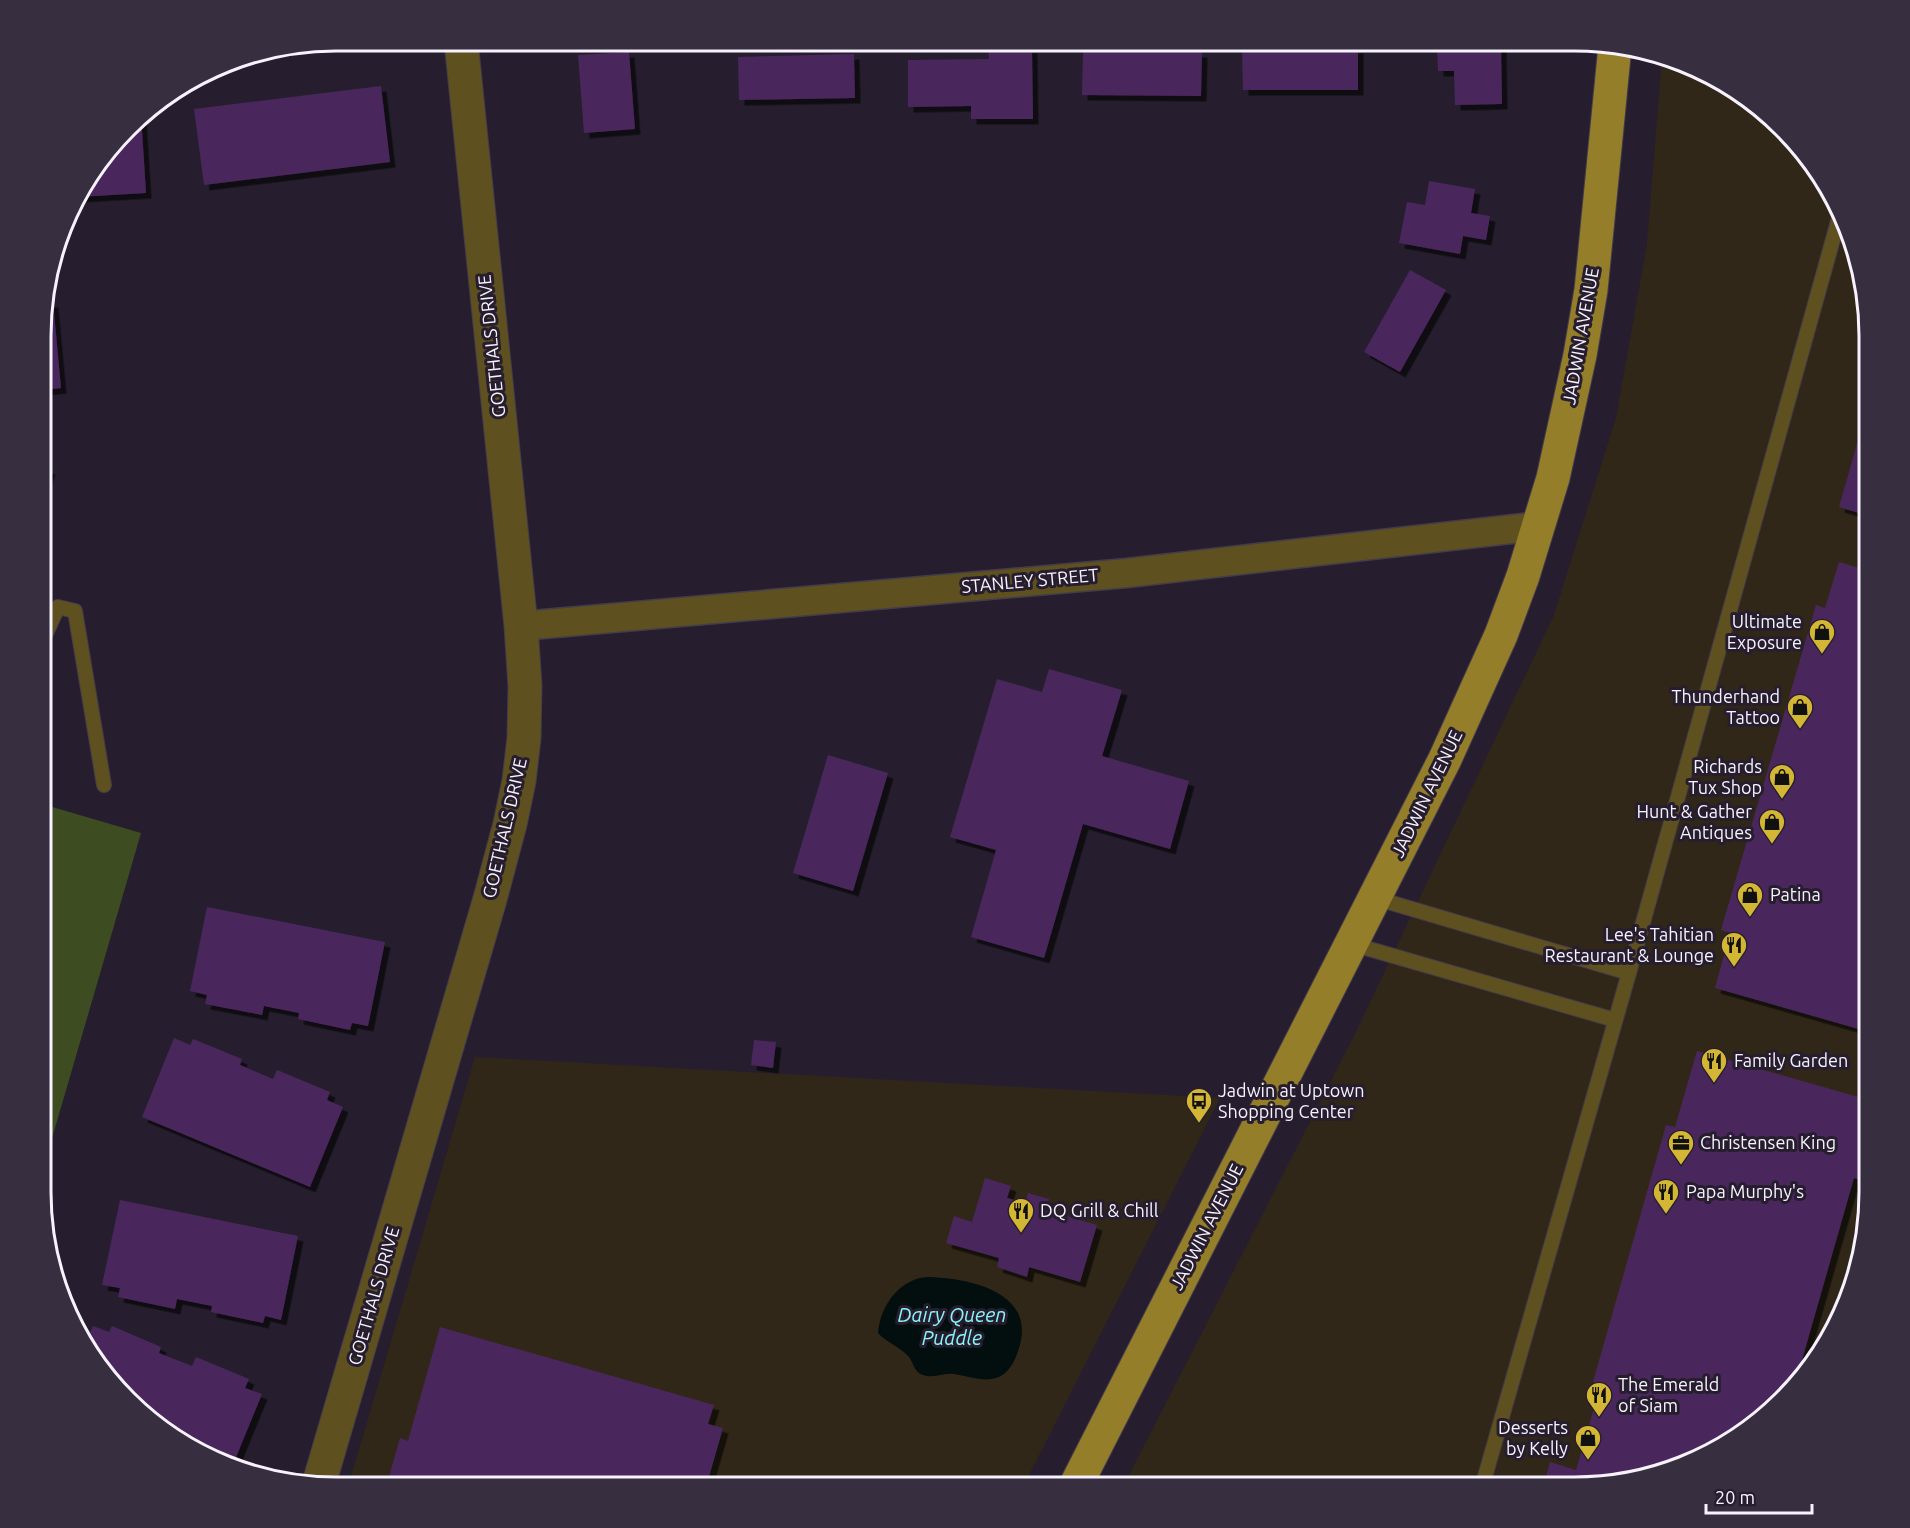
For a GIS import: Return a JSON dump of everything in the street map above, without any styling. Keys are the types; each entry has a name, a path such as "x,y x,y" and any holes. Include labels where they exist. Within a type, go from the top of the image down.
{"main road":[{"name":"JADWIN AVENUE","path":"1080,1477 1375,898 1475,697 1501,635 1539,526 1568,416 1591,290 1614,54"}],"street":[{"name":"GOETHALS DRIVE","path":"321,1476 490,899 510,824 519,781 524,738 525,686 521,626 462,51"},
{"name":"STANLEY STREET","path":"521,626 1127,573 1539,526"}],"lane":[{"path":"1485,1477 1629,973 1837,226"},
{"path":"51,621 57,607 75,611 104,785"},
{"path":"1375,898 1629,973"},
{"path":"1352,944 1615,1020"}],"shaded area":[{"path":"1661,65 1700,80 1732,99 1762,122 1788,148 1811,178 1830,210 1844,245 1854,281 1859,336 1859,1192 1854,1247 1844,1283 1830,1318 1811,1350 1788,1380 1747,1418 1700,1448 1665,1462 1629,1472 1574,1477 1128,1477 1355,1034 1554,615 1616,418 1647,244"},
{"path":"475,1057 1220,1098 1028,1477 351,1477"}],"green space":[{"path":"51,807 141,833 51,1142"}],"water":[{"name":"Dairy Queen Puddle","path":"928,1277 980,1285 1009,1301 1018,1313 1022,1329 1016,1356 1003,1375 988,1379 950,1374 931,1376 920,1374 907,1355 878,1333 883,1313 893,1295 909,1282"}],"building":[{"path":"988,51 1032,51 1033,119 971,119 971,106 908,107 908,60 989,59"},
{"path":"1083,51 1202,52 1201,96 1082,95"},
{"path":"1242,51 1358,51 1358,90 1243,90"},
{"path":"1437,51 1501,51 1502,104 1455,105 1454,71 1438,71"},
{"path":"629,52 635,129 584,133 578,55"},
{"path":"854,54 855,98 739,100 738,57"},
{"path":"381,86 390,162 204,185 194,109"},
{"path":"142,128 146,193 88,196 110,163"},
{"path":"1429,181 1475,189 1471,213 1490,216 1486,240 1463,236 1460,254 1399,243 1407,202 1425,205"},
{"path":"1410,270 1446,290 1400,372 1364,352"},
{"path":"53,302 61,388 51,389 51,336"},
{"path":"1859,437 1859,513 1839,507"},
{"path":"1839,562 1859,568 1859,1029 1715,988 1730,933 1721,930 1816,605 1825,608"},
{"path":"1049,669 1122,690 1102,756 1189,781 1170,849 1083,824 1044,958 971,937 996,850 950,837 997,679 1042,692"},
{"path":"828,755 888,773 853,891 793,873"},
{"path":"207,907 385,942 368,1026 352,1023 350,1030 298,1019 299,1013 264,1006 262,1015 205,1004 207,995 190,991"},
{"path":"174,1038 190,1045 193,1039 242,1059 240,1065 273,1079 277,1070 330,1092 327,1100 343,1107 310,1187 142,1117"},
{"path":"754,1040 776,1042 773,1068 751,1065"},
{"path":"1697,1051 1859,1097 1859,1180 1854,1178 1801,1364 1762,1406 1732,1429 1700,1448 1665,1462 1629,1472 1611,1475 1546,1477 1550,1462 1576,1470 1601,1384 1593,1382 1666,1125 1675,1127"},
{"name":"DQ Grill & Chill","path":"985,1178 1011,1186 1007,1198 1025,1203 1028,1193 1049,1199 1046,1210 1097,1225 1080,1282 1029,1267 1027,1277 997,1267 999,1258 946,1243 954,1216 972,1222"},
{"path":"120,1200 298,1236 281,1320 265,1316 263,1323 211,1312 212,1306 177,1299 175,1309 118,1297 120,1288 102,1285"},
{"path":"93,1326 109,1332 112,1326 161,1347 159,1353 192,1366 196,1357 249,1379 245,1388 262,1394 236,1458 194,1439 148,1406 122,1380 89,1334"},
{"path":"440,1327 714,1405 708,1424 723,1428 709,1477 389,1477 400,1438 408,1441"}],"place":[{"name":"Ultimate Exposure","path":"1822,655"},
{"name":"Thunderhand Tattoo","path":"1800,730"},
{"name":"Richards Tux Shop","path":"1782,800"},
{"name":"Hunt & Gather Antiques","path":"1772,845"},
{"name":"Patina","path":"1750,918"},
{"name":"Lee's Tahitian Restaurant & Lounge","path":"1734,968"},
{"name":"Family Garden","path":"1714,1084"},
{"name":"Jadwin at Uptown Shopping Center","path":"1199,1124"},
{"name":"Christensen King","path":"1681,1166"},
{"name":"Papa Murphy's","path":"1666,1215"},
{"name":"DQ Grill & Chill","path":"1021,1234"},
{"name":"The Emerald of Siam","path":"1599,1418"},
{"name":"Desserts by Kelly","path":"1588,1461"}]}
